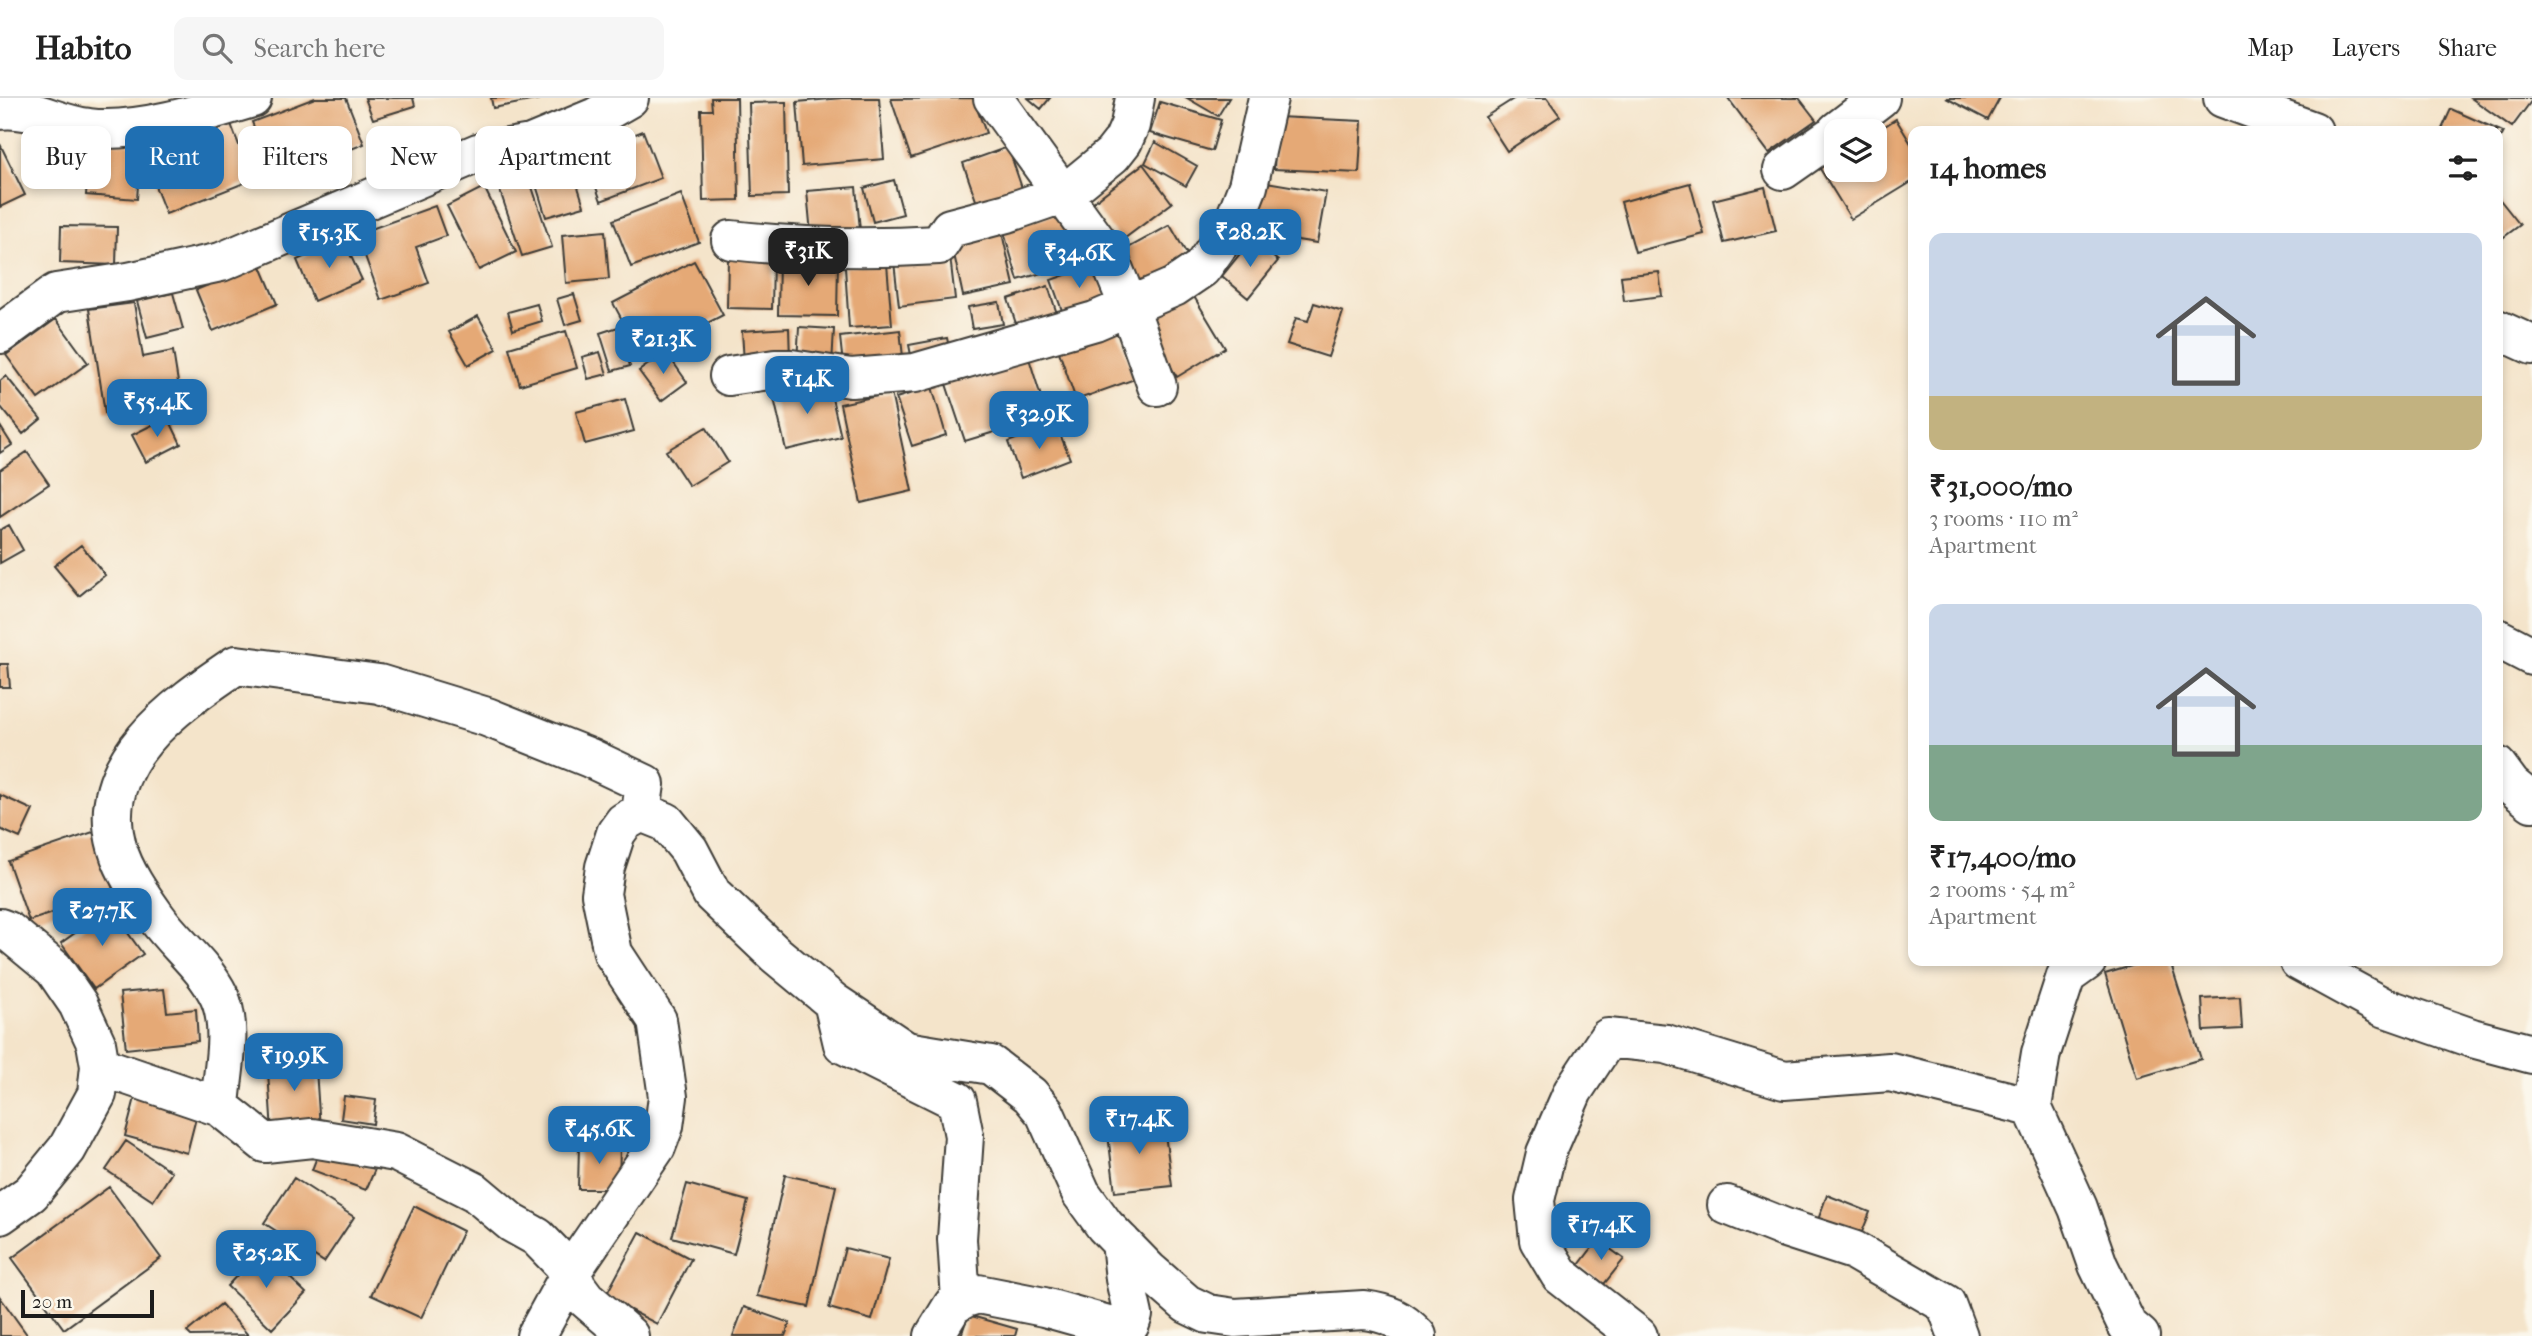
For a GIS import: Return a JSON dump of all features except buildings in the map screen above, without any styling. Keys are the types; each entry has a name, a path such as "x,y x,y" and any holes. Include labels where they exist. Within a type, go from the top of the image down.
{"street":[{"path":"0,110 32,111 86,128 107,130 158,122 252,98"},
{"path":"0,334 56,293 128,282 221,262 478,153 531,144 596,117 629,98"},
{"path":"993,98 1109,258 1157,386"},
{"path":"732,240 776,245 871,249 939,245 950,228 1007,213 1062,194 1112,155 1123,141 1130,125 1135,98"},
{"path":"729,376 775,369 851,378 915,373 1095,321 1174,287 1202,268 1233,224 1248,186 1268,98"},
{"path":"1853,119 1880,98"},
{"path":"2223,98 2299,126"},
{"path":"1783,170 1824,141"},
{"path":"2503,332 2532,345"},
{"path":"2503,641 2532,656"},
{"path":"220,1107 227,1022 219,996 202,971 158,920 135,886 117,848 113,813 114,791 128,760 151,731 208,684 236,665 379,684 487,717 590,758 645,784 640,812 624,822 616,834 605,867 601,894 613,953 657,1020 668,1097 664,1126 656,1147 571,1272 536,1336"},
{"path":"2503,774 2511,785 2532,802"},
{"path":"640,812 666,822 689,850 712,894 775,954 832,1002 906,1051 990,1065 1030,1095 1045,1114 1082,1193 1105,1226 1148,1270 1187,1304 1208,1314 1235,1318 1364,1310 1385,1312 1404,1323 1417,1336"},
{"path":"0,928 54,969 78,1004 96,1043 100,1066 97,1094 67,1149 31,1193 0,1215"},
{"path":"2308,966 2383,1007 2472,1038 2532,1054"},
{"path":"2076,969 2041,1053 2032,1107 2078,1208 2098,1265 2127,1325 2140,1336"},
{"path":"832,1002 843,1044 957,1101 964,1136 957,1239 961,1300"},
{"path":"1638,1336 1560,1275 1539,1240 1535,1200 1546,1153 1573,1091 1608,1038 1666,1044 1784,1080 1890,1072 2032,1107"},
{"path":"100,1066 220,1107 265,1143 312,1138 396,1152 475,1192 512,1223 537,1237 571,1272 586,1299 629,1336"},
{"path":"1727,1205 1785,1228 1853,1250 1946,1304 1958,1336"},
{"path":"934,1336 953,1305 978,1294 1044,1307 1108,1325 1130,1324 1133,1315 1121,1242"}]}
